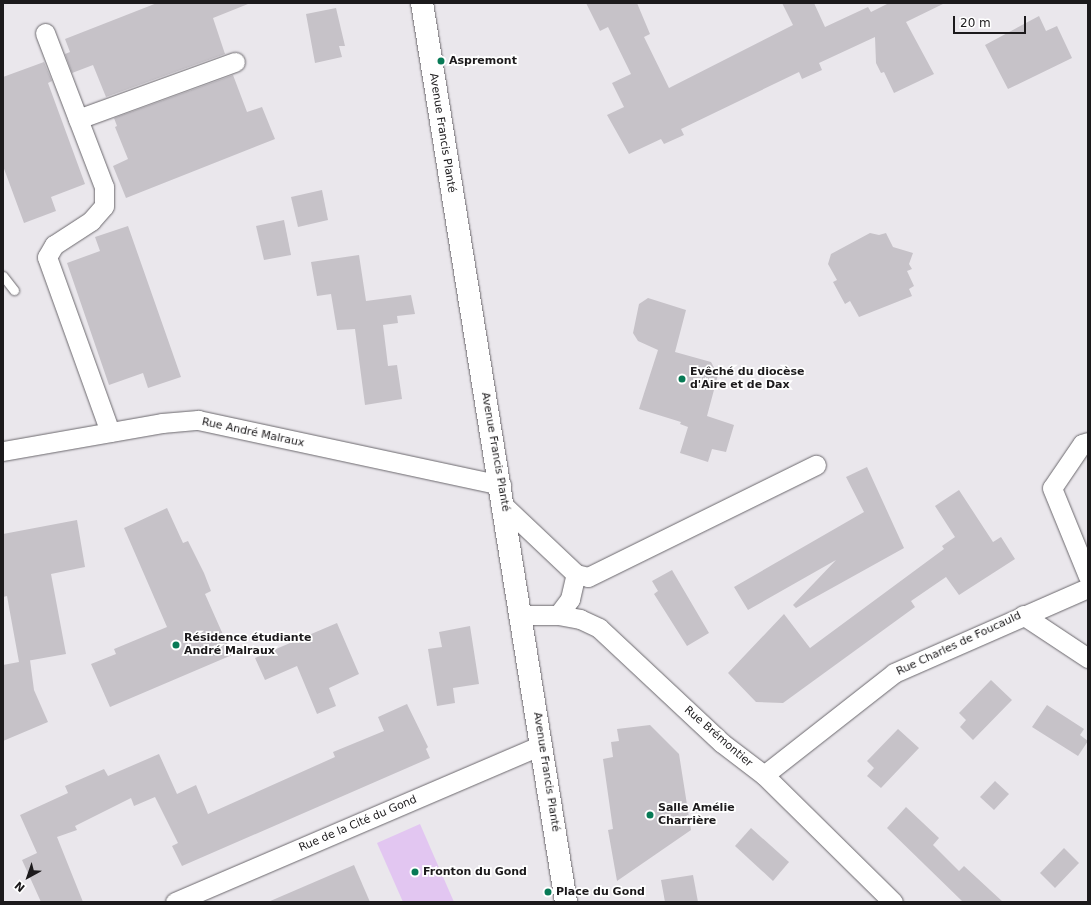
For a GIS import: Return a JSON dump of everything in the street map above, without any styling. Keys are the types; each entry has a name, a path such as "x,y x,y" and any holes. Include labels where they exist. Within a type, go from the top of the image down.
{"street":[{"name":"Avenue Francis Planté","path":"422,3 522,615 566,902"},
{"path":"45,33 104,187 104,206 91,221 54,245 47,257 53,279 110,432"},
{"path":"78,119 235,62"},
{"name":"Rue André Malraux","path":"3,451 162,423 198,420 502,495"},
{"path":"1088,442 1082,444 1052,488 1088,576"},
{"path":"502,495 576,574 588,577 816,465"},
{"path":"558,615 570,599 576,574"},
{"name":"Rue Charles de Foucauld","path":"764,775 894,673 1022,615 1088,588"},
{"name":"Rue Brémontier","path":"522,615 558,615 580,619 599,628 722,743 764,775 893,902"},
{"path":"1022,615 1088,658"},
{"name":"Rue de la Cité du Gond","path":"184,900 541,745"}],"lane":[{"path":"3,276 9,289"}],"shaded area":[{"name":"Fronton du Gond","path":"420,824 454,902 403,902 377,843"}],"building":[{"path":"157,3 248,4 213,18 225,54 106,97 93,65 72,73 65,54 70,52 65,39"},
{"path":"586,3 637,3 650,34 644,37 669,88 793,25 782,3 814,3 825,27 868,7 871,12 889,3 945,3 906,22 934,74 894,93 884,72 881,73 876,63 875,37 819,63 822,70 802,79 799,72 681,129 684,135 664,144 661,139 629,154 607,115 624,107 612,83 631,74 608,27 600,31"},
{"path":"336,8 345,46 339,46 342,57 315,63 306,14"},
{"path":"1039,16 1046,31 1057,26 1072,58 1008,89 985,45"},
{"path":"44,62 52,81 48,83 85,184 51,197 56,211 24,223 3,166 3,77"},
{"path":"233,75 247,112 262,107 275,139 126,198 113,166 128,159 115,127 117,126 114,118"},
{"path":"322,190 328,220 298,227 291,197"},
{"path":"284,220 291,255 264,260 256,226"},
{"path":"128,226 181,377 148,388 143,373 109,385 67,263 100,251 95,237"},
{"path":"870,233 879,235 886,233 893,247 913,253 909,264 912,269 907,271 914,286 909,289 912,296 859,317 850,301 845,304 833,282 837,280 828,264 831,254"},
{"path":"359,255 366,301 411,295 415,314 397,316 398,323 383,325 388,366 397,365 402,399 365,405 355,329 337,330 331,294 317,296 311,262"},
{"name":"Evêché du diocèse d'Aire et de Dax","path":"648,298 686,310 675,352 711,362 718,375 707,416 734,425 726,452 712,449 708,462 680,453 688,427 680,424 681,422 639,409 658,350 638,341 633,333 639,304"},
{"path":"867,467 904,548 796,608 793,605 836,560 748,610 734,587 864,512 846,477"},
{"path":"959,490 993,542 1001,537 1015,559 959,595 946,577 911,601 915,607 783,703 756,702 728,673 784,614 810,648 944,549 942,546 955,537 935,506"},
{"name":"Résidence étudiante André Malraux","path":"167,508 183,543 188,541 204,573 211,591 205,594 232,655 110,707 91,664 116,654 114,649 167,627 124,528"},
{"path":"77,520 85,567 51,574 66,654 30,660 34,690 48,722 3,741 3,665 19,662 7,596 3,597 3,534"},
{"path":"672,570 709,633 687,646 654,594 658,591 652,581"},
{"path":"337,623 359,674 329,688 336,706 317,714 297,666 265,680 255,658"},
{"path":"470,626 479,684 453,688 455,703 437,706 428,649 442,647 439,632"},
{"path":"991,680 1012,700 973,740 960,727 966,720 959,713"},
{"path":"407,704 428,747 426,749 430,758 182,866 172,846 178,843 155,797 134,806 131,798 75,826 77,830 57,837 83,902 41,902 22,860 37,853 20,815 68,793 65,786 104,769 108,776 159,754 177,794 196,785 208,814 335,757 333,752 384,731 378,717"},
{"path":"1047,705 1084,729 1080,735 1088,741 1078,756 1032,727"},
{"name":"Salle Amélie Charrière","path":"650,725 679,754 691,830 617,881 608,830 613,829 603,759 613,757 611,742 619,741 617,729"},
{"path":"898,729 919,748 881,788 867,776 874,768 867,761"},
{"path":"995,781 1009,794 994,810 980,797"},
{"path":"906,807 939,838 933,845 959,871 964,866 1003,902 963,902 887,828"},
{"path":"751,828 789,862 773,881 735,846"},
{"path":"1064,848 1079,863 1055,888 1040,873"},
{"path":"354,865 370,902 268,902"},
{"path":"693,875 698,902 665,902 661,880"}],"place":[{"name":"Aspremont","path":"441,61"},
{"name":"Evêché du diocèse d'Aire et de Dax","path":"682,379"},
{"name":"Résidence étudiante André Malraux","path":"176,645"},
{"name":"Salle Amélie Charrière","path":"650,815"},
{"name":"Fronton du Gond","path":"415,872"},
{"name":"Place du Gond","path":"548,892"}]}
